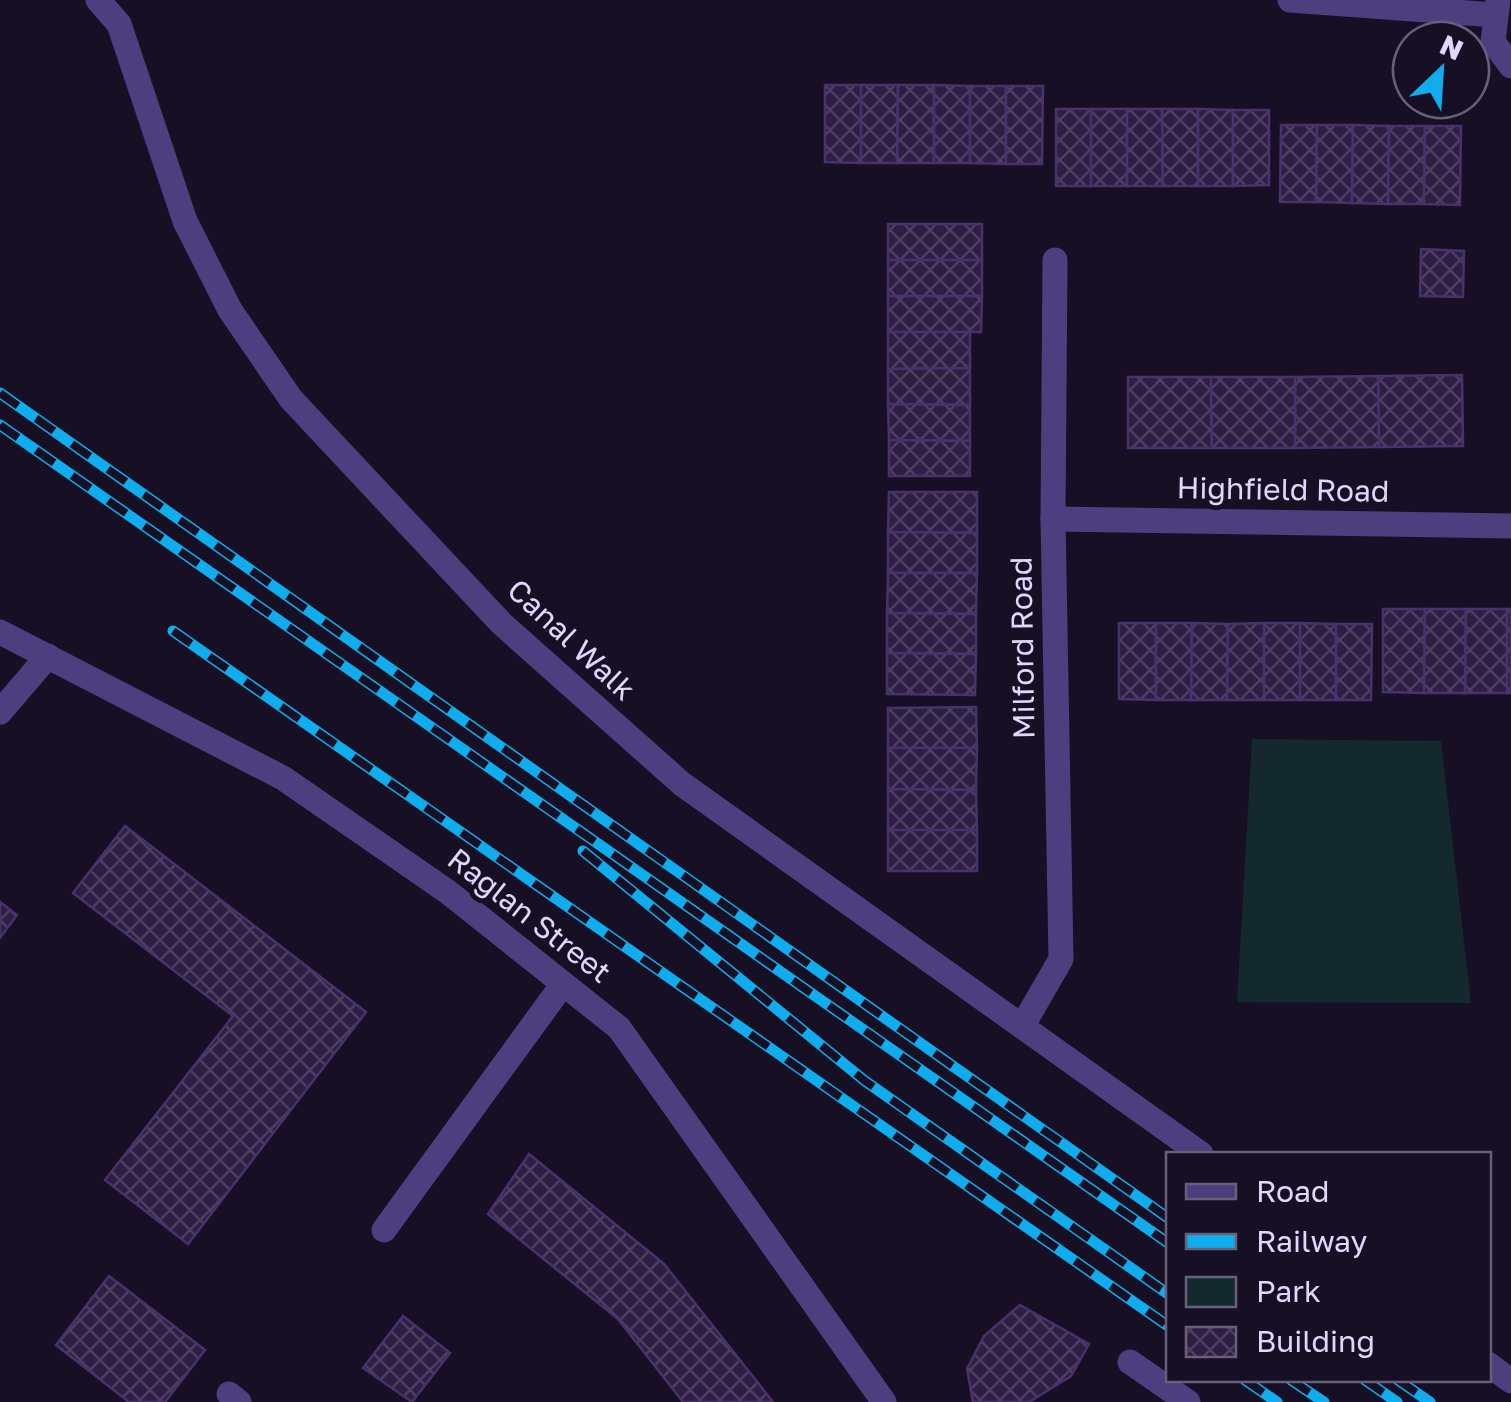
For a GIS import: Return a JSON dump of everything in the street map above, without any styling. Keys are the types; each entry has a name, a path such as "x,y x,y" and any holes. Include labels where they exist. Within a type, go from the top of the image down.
{"street":[{"name":"Canal Walk","path":"98,0 119,24 185,221 230,310 292,400 501,623 682,784 1198,1152"},
{"path":"1290,0 1496,8 1493,42 1511,66"},
{"name":"Milford Road","path":"1024,1025 1061,959 1054,519 1055,260"},
{"name":"Highfield Road","path":"1054,519 1511,526"},
{"name":"Raglan Street","path":"0,632 284,778 448,892 619,1028 884,1402"},
{"path":"0,712 48,656"},
{"path":"384,1230 563,984"},
{"path":"1130,1362 1188,1402"}],"green space":[{"path":"1252,739 1441,741 1471,1003 1237,1002"}],"building":[{"path":"825,85 861,85 861,163 825,162"},
{"path":"861,85 898,85 897,163 861,163"},
{"path":"898,85 934,85 934,163 897,163"},
{"path":"934,85 970,86 970,163 934,163"},
{"path":"970,86 1006,86 1006,164 970,163"},
{"path":"1006,86 1043,86 1042,164 1006,164"},
{"path":"1056,109 1091,109 1091,186 1056,186"},
{"path":"1091,109 1127,109 1127,186 1091,186"},
{"path":"1127,109 1162,109 1163,186 1127,186"},
{"path":"1162,109 1198,109 1198,186 1163,186"},
{"path":"1198,109 1233,110 1233,186 1198,186"},
{"path":"1233,110 1269,110 1269,185 1233,186"},
{"path":"1281,125 1317,125 1316,202 1280,202"},
{"path":"1317,125 1353,125 1352,203 1316,202"},
{"path":"1353,125 1389,126 1388,204 1352,203"},
{"path":"1389,126 1425,126 1424,204 1388,204"},
{"path":"1425,126 1461,126 1460,205 1424,204"},
{"path":"888,224 982,224 982,260 888,260"},
{"path":"1421,249 1464,251 1463,297 1420,296"},
{"path":"888,260 982,260 982,296 888,296"},
{"path":"888,296 982,296 981,332 888,332"},
{"path":"888,332 970,332 970,368 888,369"},
{"path":"970,368 970,405 888,404 888,369"},
{"path":"1462,375 1463,446 1379,447 1378,376"},
{"path":"1378,376 1379,447 1295,448 1295,377"},
{"path":"1128,377 1211,377 1212,448 1128,448"},
{"path":"1211,377 1295,377 1295,448 1212,448"},
{"path":"888,404 970,405 970,441 889,440"},
{"path":"889,440 970,441 970,476 889,476"},
{"path":"889,492 977,492 977,533 888,532"},
{"path":"888,532 977,533 977,573 888,573"},
{"path":"888,573 977,573 976,614 887,613"},
{"path":"1383,609 1425,609 1424,693 1383,692"},
{"path":"1425,609 1466,609 1465,693 1424,693"},
{"path":"1466,609 1507,609 1507,693 1465,693"},
{"path":"1507,609 1511,609 1511,693 1507,693"},
{"path":"887,613 976,614 976,654 887,653"},
{"path":"1119,623 1156,623 1156,700 1119,699"},
{"path":"1156,623 1192,623 1191,700 1156,700"},
{"path":"1192,623 1228,624 1227,700 1191,700"},
{"path":"1264,623 1300,623 1300,700 1264,700"},
{"path":"1264,623 1264,700 1227,700 1228,624"},
{"path":"1300,623 1336,624 1336,700 1300,700"},
{"path":"1336,624 1372,624 1371,700 1336,700"},
{"path":"887,653 976,654 975,695 887,694"},
{"path":"976,707 977,748 888,748 888,708"},
{"path":"888,748 977,748 976,790 888,789"},
{"path":"888,789 976,790 977,830 888,830"},
{"path":"125,826 366,1012 188,1244 105,1180 233,1016 73,893"},
{"path":"888,830 977,830 977,871 888,871"},
{"path":"0,902 17,915 0,938"},
{"path":"529,1154 664,1264 773,1402 683,1402 618,1319 488,1214"},
{"path":"109,1276 205,1350 165,1402 129,1402 56,1345"},
{"path":"1020,1305 1089,1344 1071,1376 1029,1402 973,1402 967,1369 984,1336"},
{"path":"403,1316 450,1353 412,1402 363,1368"}],"railway":[{"path":"0,393 1166,1217"},
{"path":"0,425 1166,1242"},
{"path":"173,631 1166,1325"},
{"path":"583,851 865,1081 1166,1293"},
{"path":"1248,1382 1277,1402"},
{"path":"1294,1382 1324,1402"},
{"path":"1368,1382 1397,1402"},
{"path":"1401,1382 1430,1402"}]}
